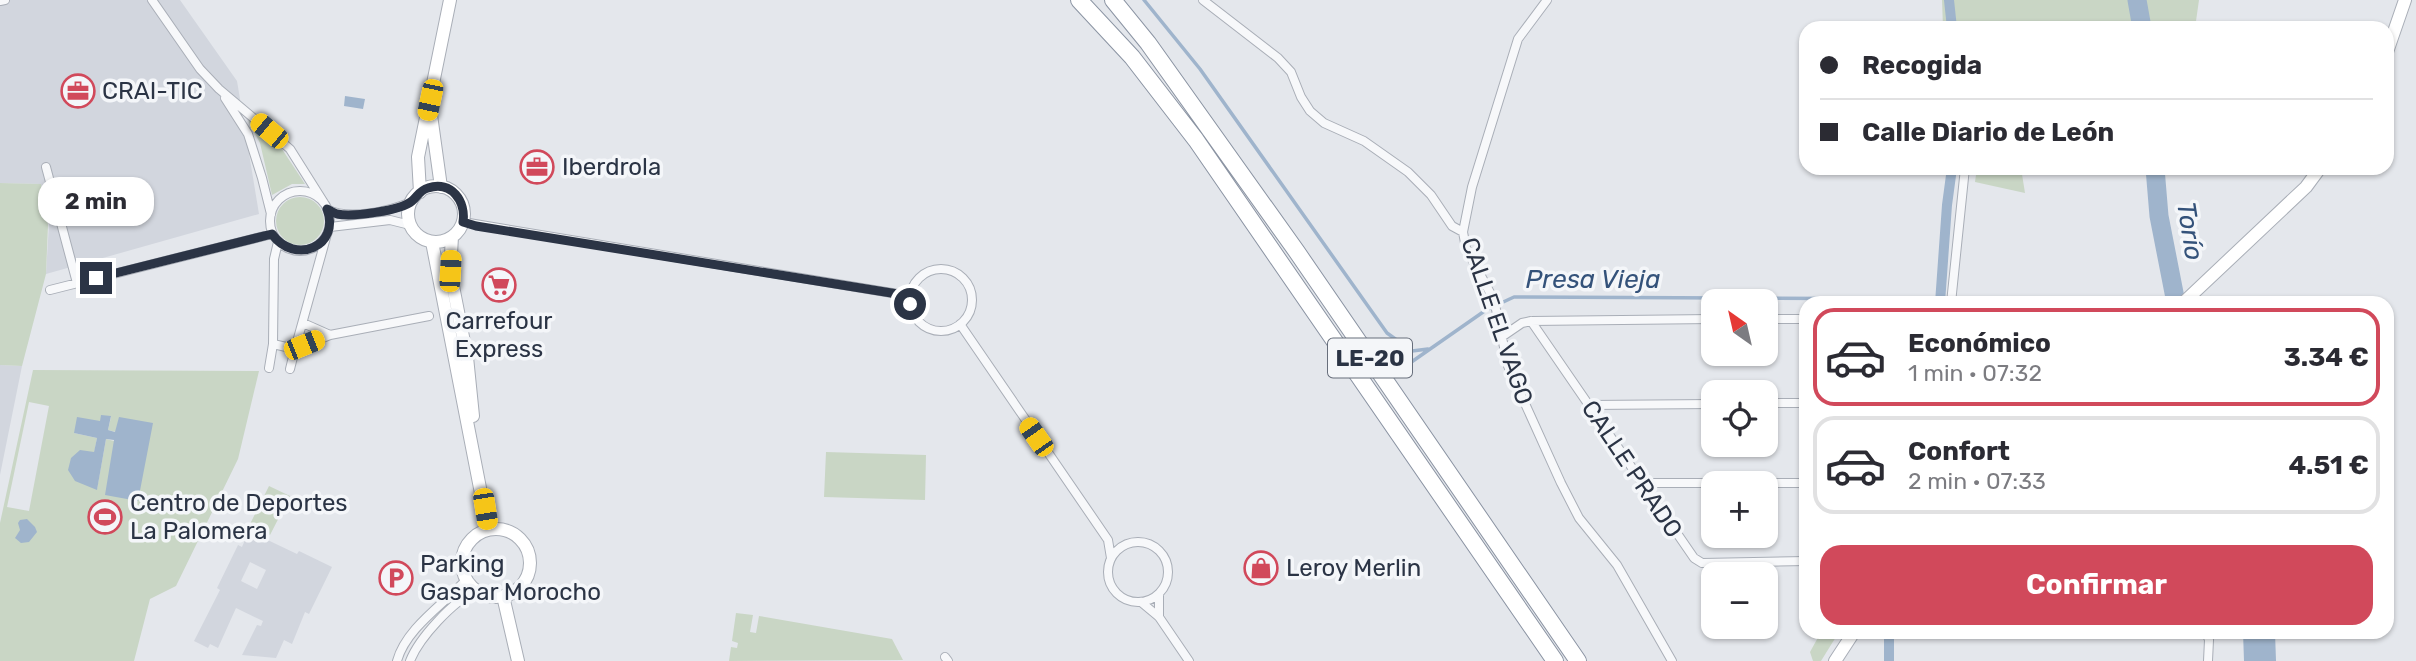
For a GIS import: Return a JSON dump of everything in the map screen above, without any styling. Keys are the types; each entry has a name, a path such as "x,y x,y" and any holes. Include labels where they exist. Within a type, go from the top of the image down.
{"highway":[{"path":"1066,0 1127,61 1196,141"},
{"name":"LE-20","path":"1079,0 1140,66 1196,141 1555,661"},
{"name":"LE-20","path":"1101,0 1169,74 1297,252 1578,661"},
{"path":"1113,0 1169,74"}],"street":[{"path":"152,0 200,69 219,89 290,149 326,206 328,230 290,369"},
{"path":"450,0 418,157 416,197 408,217 410,225 419,236 432,242 452,237"},
{"path":"1202,0 1278,58 1291,72 1301,97 1310,110 1324,123 1364,141 1408,172 1431,195 1452,226 1463,232"},
{"name":"CALLE EL VAGO","path":"1547,0 1518,39 1472,187 1463,232 1466,248 1495,306 1508,366 1561,483 1580,518 1617,565 1672,661"},
{"path":"2394,32 2405,0"},
{"path":"219,89 248,134 271,214 272,234 278,242 295,251 304,251 313,248 328,230 390,220 410,225"},
{"path":"430,100 441,187"},
{"path":"46,167 77,283"},
{"path":"1951,296 1964,175"},
{"path":"2191,296 2306,187 2315,175"},
{"path":"271,214 281,198 299,191 317,197 336,214 395,209 428,188 441,187 458,196 463,204 463,222 452,237 450,271 467,358 478,469"},
{"path":"463,222 910,296"},
{"path":"50,290 272,234"},
{"path":"269,368 273,344 275,259 278,242"},
{"path":"432,242 488,529"},
{"path":"947,269 957,273 970,288 972,298 971,308 960,324 943,331 924,326 912,312 910,296 919,278 927,272 947,269"},
{"path":"273,344 295,349 330,335 429,316"},
{"path":"1503,336 1522,323 1531,321 1701,319"},
{"path":"1778,319 1799,319"},
{"name":"CALLE PRADO","path":"1531,321 1689,552 1702,563 1799,561"},
{"path":"303,323 330,335"},
{"path":"960,324 1108,540 1111,558 1108,575 1115,592 1132,601 1141,602 1159,594"},
{"path":"1778,403 1799,403"},
{"path":"1589,405 1701,404"},
{"path":"1642,483 1701,483"},
{"path":"1778,483 1799,483"},
{"path":"499,528 514,534 526,545 531,562 522,586 503,596 489,597 476,591 466,580 461,564 465,548 475,535 488,529 499,528"},
{"path":"1108,540 1124,545 1143,541 1152,544 1166,558 1168,577 1159,594 1159,617"},
{"path":"1111,558 1124,545"},
{"path":"397,661 417,628 466,580"},
{"path":"410,661 423,639 461,600 476,591"},
{"path":"503,596 518,661"},
{"path":"1141,602 1159,617 1189,661"},
{"path":"1835,661 1849,639"},
{"path":"2208,661 2209,639"}],"shaded area":[{"path":"0,0 180,0 237,81 259,214 46,274 49,224 41,184 0,183"},
{"path":"0,365 22,366 0,475"},
{"path":"253,533 332,567 309,614 305,612 292,644 284,640 276,658 242,655 257,625 261,626 263,621 236,608 218,648 210,644 208,648 194,641 220,590 217,588 238,545 242,547 245,540 248,542","holes":["250,562 266,570 257,589 241,581"]}],"green space":[{"path":"1942,0 2199,0 2196,21 1943,21"},
{"path":"248,120 280,146 305,184 292,184 272,195 260,143"},
{"path":"1976,175 2022,175 2025,193 1975,182"},
{"path":"0,183 41,184 48,225 46,274 22,366 0,365"},
{"path":"300,197 309,198 317,204 323,212 323,230 317,238 309,244 300,245 291,244 283,238 277,230 276,221 277,212 283,204 291,198"},
{"name":"Centro de Deportes La Palomera","path":"33,370 259,371 238,459 176,586 150,599 134,661 0,661 0,523","holes":["29,402 49,406 29,511 7,507","111,417 108,430 116,432 114,441 106,439 97,489 88,484 97,438 74,433"]},
{"path":"826,452 926,455 925,500 824,497"},
{"path":"269,486 290,496 270,535 250,524"},
{"path":"736,613 753,615 750,632 756,633 759,616 892,639 903,660 729,661 731,647 737,648 738,643 732,641"},
{"path":"1817,639 1835,639 1821,661 1813,661 1810,652"}],"water":[{"path":"345,96 365,99 363,109 344,106"},
{"path":"101,415 111,416 108,430 115,432 119,417 153,423 138,501 105,495 114,440 106,439 97,490 75,481 68,470 71,458 80,450 94,452 97,438 74,433 77,417 100,421"},
{"path":"27,519 37,532 29,542 21,543 15,538 20,530 18,523"},
{"path":"2243,639 2275,639 2276,661 2244,661"}],"waterway":[{"name":"Presa Vieja","path":"1144,0 1200,69 1387,333 1412,351 1428,349"},
{"path":"1949,0 1951,21"},
{"name":"Torío","path":"2137,0 2141,21"},
{"path":"1940,296 1951,175"},
{"name":"Torío","path":"2156,175 2159,216 2175,296"},
{"name":"Presa Vieja","path":"1400,370 1486,310 1514,297 1799,298"},
{"path":"1889,639 1889,661"}],"place":[{"name":"CRAI-TIC","path":"78,91"},
{"name":"Iberdrola","path":"537,167"},
{"name":"Carrefour Express","path":"499,285"},
{"name":"Centro de Deportes La Palomera","path":"105,517"},
{"name":"Leroy Merlin","path":"1261,568"},
{"name":"Parking Gaspar Morocho","path":"396,578"}],"route":[{"path":"96,278 272,234 285,247 304,251 313,248 327,234 330,218 327,209 336,214 395,209 411,202 420,192 435,186 450,190 458,196 463,204 463,222 476,226 910,296 910,304"}]}
